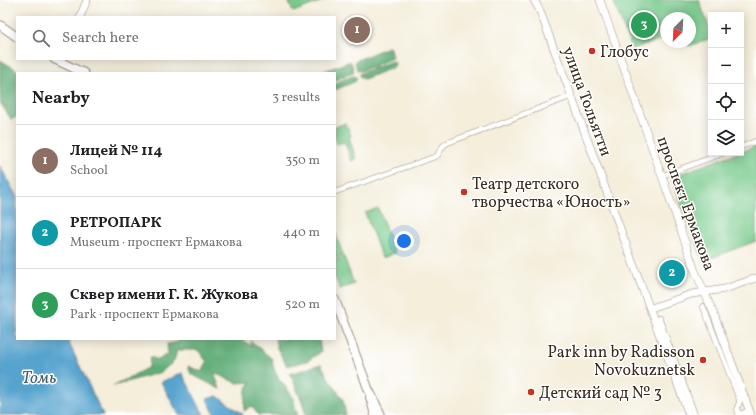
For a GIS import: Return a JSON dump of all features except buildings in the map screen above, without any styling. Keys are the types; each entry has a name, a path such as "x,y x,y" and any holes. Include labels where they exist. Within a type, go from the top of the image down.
{"main road":[{"path":"80,16 87,0"},
{"name":"улица Тольятти","path":"534,0 540,11 572,96 689,415"},
{"name":"проспект Ермакова","path":"600,0 695,271 705,293 750,413"},
{"path":"0,25 16,36"},
{"path":"58,60 82,72"},
{"path":"651,308 683,297 725,289 756,278"},
{"path":"336,303 368,388 381,415"},
{"path":"368,388 375,415"},
{"path":"739,415 750,413"}],"street":[{"path":"336,192 437,156 443,146 447,143 572,96"},
{"path":"744,146 756,141"},
{"path":"661,176 716,156"},
{"path":"704,306 740,401 737,408 739,415"},
{"path":"659,318 695,415"}],"green space":[{"path":"288,0 325,0 293,12"},
{"path":"613,0 699,0 708,25 708,39 696,43 696,12 660,12 660,40 632,49"},
{"path":"388,47 390,48 392,58 361,71 357,70 355,61"},
{"path":"0,60 20,72 16,72 16,117 11,119 1,104"},
{"path":"392,61 395,63 394,67 364,79 360,77 359,74 361,73"},
{"path":"348,62 351,62 354,71 336,80 336,72 322,72"},
{"path":"353,76 356,77 356,81 336,90 336,83"},
{"path":"346,123 351,136 349,137 356,159 351,161 345,142 337,144 336,127"},
{"path":"756,146 756,241 703,261 671,177 729,156 744,156 744,151"},
{"path":"378,208 395,253 382,258 365,213"},
{"path":"336,235 343,255 336,258"},
{"path":"344,257 354,284 340,289 336,279 336,260"},
{"path":"178,340 242,340 251,346 251,341 272,359 277,375 292,396 298,415 258,415 252,406 244,411 246,389 251,382 237,383 214,373 220,389 191,374 188,366 202,372 207,362 198,350 177,350 174,361 161,372 113,386 149,367 150,357 159,360 168,353 167,344 179,342"},
{"path":"275,340 319,340 321,352 307,361 287,366 277,348"},
{"path":"321,364 329,379 343,399 346,415 306,415 302,401 290,374"}],"water":[{"name":"Томь","path":"0,166 16,195 16,340 67,340 103,415 0,415"},
{"path":"182,373 204,415 179,415 161,382"},
{"path":"217,396 243,415 215,415 207,399"}],"place":[{"name":"Сквер имени Г. К. Жукова","path":"644,25"},
{"name":"Лицей № 114","path":"357,30"},
{"name":"Глобус","path":"592,51"},
{"name":"Театр детского творчества «Юность»","path":"464,192"},
{"name":"РЕТРОПАРК","path":"672,273"},
{"name":"Park inn by Radisson Novokuznetsk","path":"703,360"},
{"name":"Детский сад № 3","path":"531,392"}]}
